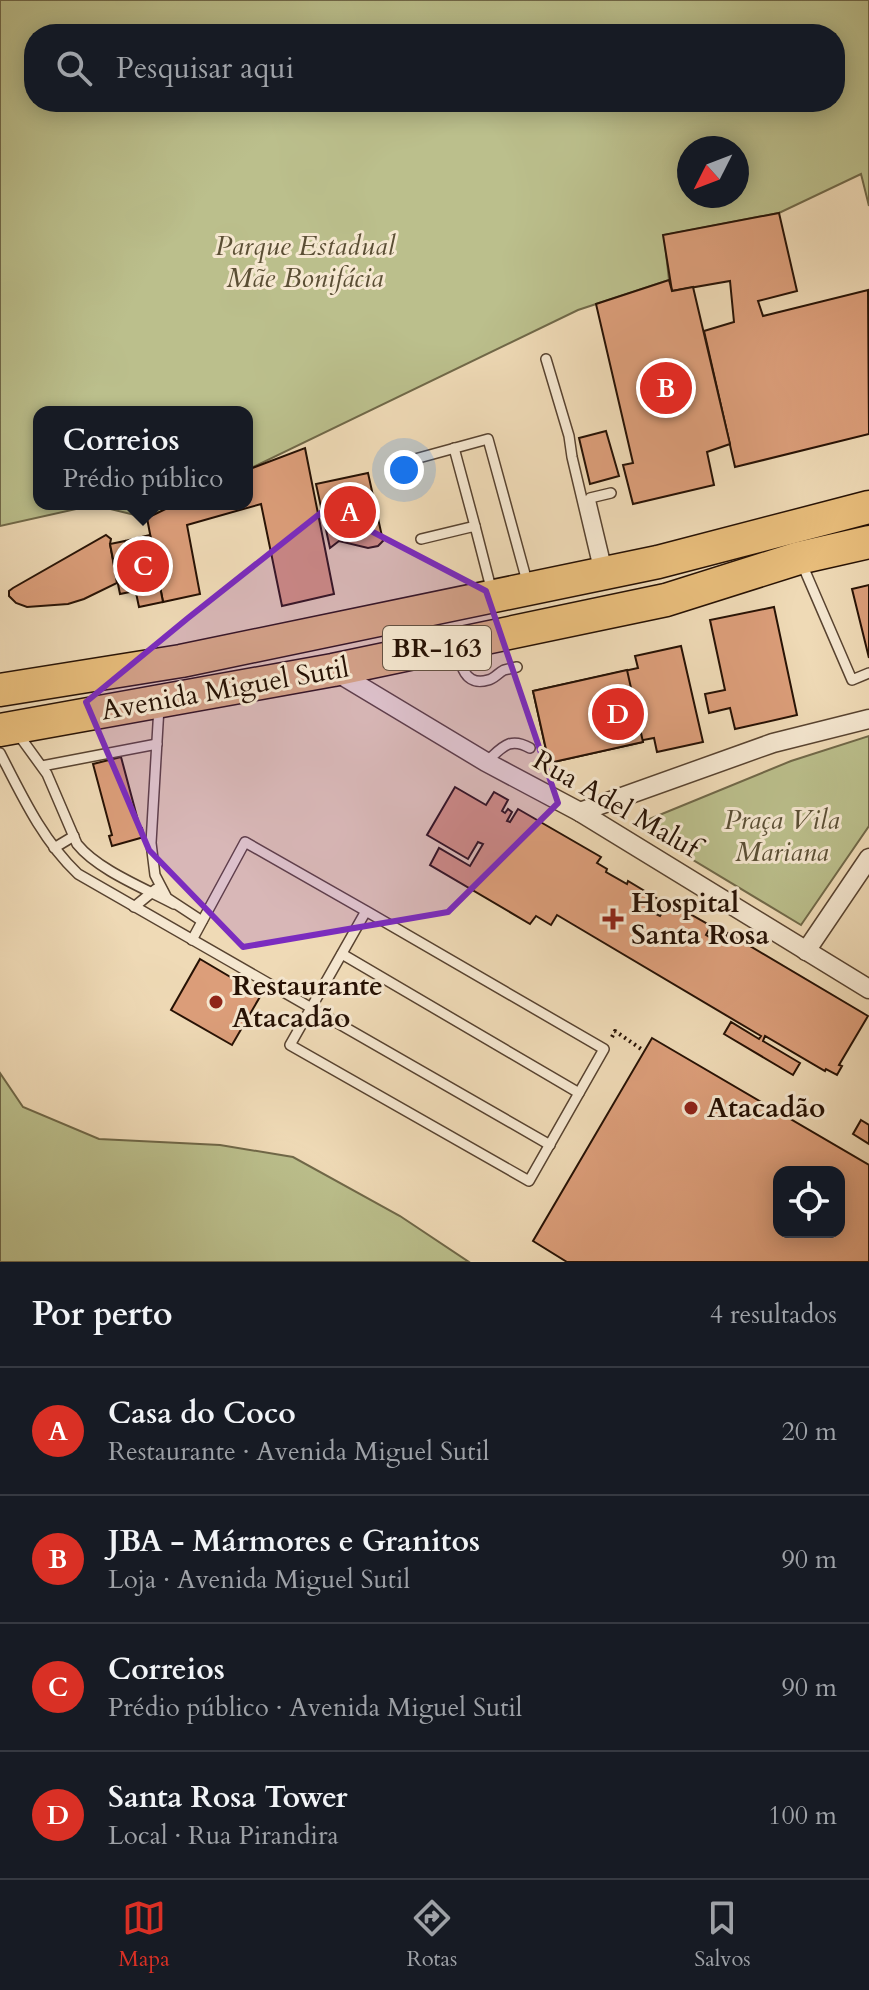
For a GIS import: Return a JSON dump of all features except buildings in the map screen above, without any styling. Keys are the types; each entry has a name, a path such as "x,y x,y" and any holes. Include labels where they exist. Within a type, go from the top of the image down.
{"highway":[{"name":"Avenida Miguel Sutil","path":"0,690 181,661 658,562 869,507"},
{"name":"Avenida Miguel Sutil","path":"4,737 159,702 333,670 666,600 799,558 869,542"}],"street":[{"name":"Rua Adel Maluf","path":"333,670 486,762 580,812 869,989"},
{"path":"580,812 773,743 869,719"},
{"path":"806,951 869,858"}],"lane":[{"path":"546,359 604,573"},
{"path":"393,465 488,439 529,589"},
{"path":"454,448 493,596"},
{"path":"604,573 590,498 611,493"},
{"path":"421,539 475,526"},
{"path":"799,558 852,680 869,673"},
{"path":"463,643 461,670 472,679 488,680 502,671 517,667"},
{"path":"156,889 151,843 159,702"},
{"path":"4,737 42,766 77,844 92,860 156,889 202,921"},
{"path":"4,737 46,837 78,874 550,1145"},
{"path":"486,762 510,743 518,742 530,748"},
{"path":"42,766 157,744"},
{"path":"54,848 74,836"},
{"path":"192,940 245,842 366,911 604,1049 529,1181 290,1045 366,911"},
{"path":"134,907 156,889"},
{"path":"342,954 579,1093"}],"path":[{"path":"604,1049 615,1031 644,1051"}],"highlighted area":[{"path":"327,508 486,591 558,803 448,912 243,947 149,850 86,702"}],"green space":[{"name":"Parque Estadual Mãe Bonifácia","path":"0,0 869,0 869,206 861,174 779,213 664,235 669,280 578,310 253,467 253,406 33,406 33,510 72,510 0,526"},
{"name":"Parque Estadual Mãe Bonifácia","path":"114,510 164,510 147,518"},
{"name":"Praça Vila Mariana","path":"869,736 869,826 801,925 635,825 791,761"},
{"path":"0,1073 23,1107 99,1139 220,1145 293,1157 400,1216 469,1262 0,1262"}],"place":[{"name":"JBA - Mármores e Granitos","path":"666,388"},
{"name":"Casa do Coco","path":"350,512"},
{"name":"Correios","path":"143,566"},
{"name":"Santa Rosa Tower","path":"618,714"},
{"name":"Hospital Santa Rosa","path":"613,919"},
{"name":"Restaurante Atacadão","path":"216,1002"},
{"name":"Atacadão","path":"691,1108"}]}
